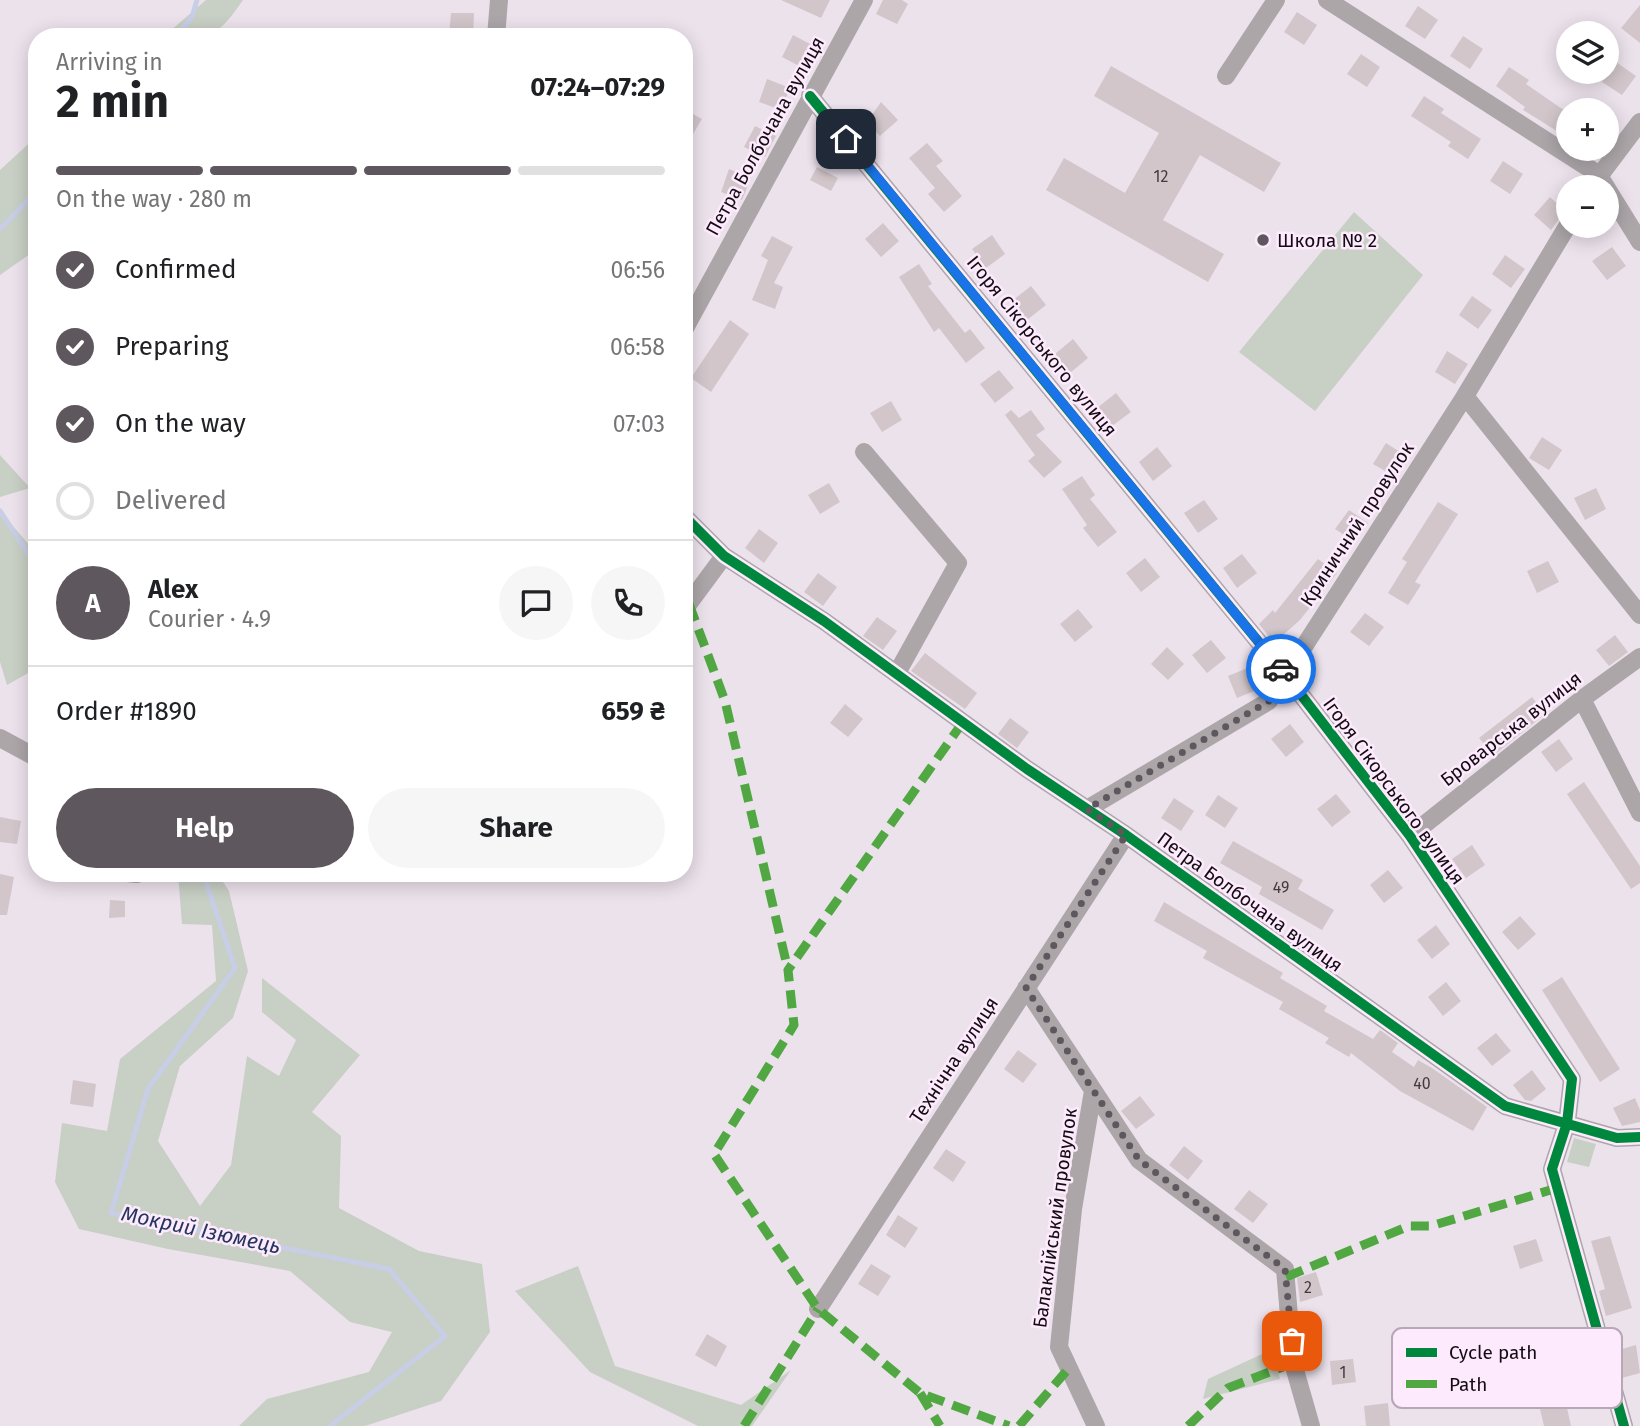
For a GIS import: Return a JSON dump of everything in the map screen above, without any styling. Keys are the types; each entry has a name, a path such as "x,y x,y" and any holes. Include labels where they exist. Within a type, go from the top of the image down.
{"street":[{"path":"497,28 499,0"},
{"name":"Петра Болбочана вулиця","path":"693,313 864,0"},
{"path":"1226,76 1276,0"},
{"path":"1327,0 1586,175"},
{"name":"Ігоря Сікорського вулиця","path":"810,96 1285,674 1410,836 1572,1079 1567,1123 1552,1170 1596,1328"},
{"path":"1600,175 1640,122"},
{"path":"1619,214 1640,242"},
{"name":"Криничний провулок","path":"1087,809 1269,701 1465,396 1560,238"},
{"path":"1465,396 1640,615"},
{"path":"864,452 958,563 897,673"},
{"name":"Петра Болбочана вулиця","path":"693,525 724,556 824,621 1506,1107 1617,1138 1640,1137"},
{"path":"693,598 724,556"},
{"name":"Броварська вулиця","path":"1410,836 1581,699 1640,657"},
{"path":"1581,699 1640,813"},
{"path":"0,738 28,753"},
{"name":"Технічна вулиця","path":"818,1309 1126,835"},
{"path":"1026,988 1139,1160 1285,1269 1293,1363 1311,1426"},
{"name":"Балаклійський провулок","path":"1093,1091 1073,1209 1059,1347 1096,1426"},
{"name":"Ігоря Сікорського вулиця","path":"1619,1408 1624,1426"}],"shaded area":[{"path":"206,0 243,0 220,28 173,28"},
{"path":"28,144 28,255 0,275 0,170"},
{"path":"1354,212 1423,275 1315,411 1239,352"},
{"path":"0,455 28,489 0,497"},
{"path":"0,511 28,544 28,673 7,685 0,662"},
{"path":"179,882 223,882 229,891 248,971 233,1018 180,1066 158,1141 200,1206 231,1165 247,1056 279,1076 296,1040 262,1012 262,978 360,1055 312,1112 341,1136 339,1208 419,1251 482,1264 490,1332 441,1401 365,1426 239,1426 267,1399 369,1372 392,1332 350,1322 290,1271 168,1249 79,1229 55,1182 62,1123 107,1131 120,1059 216,981 212,925 182,924"},
{"path":"1574,1138 1596,1144 1589,1167 1567,1162"},
{"path":"578,1266 615,1366 741,1405 791,1370 752,1426 698,1426 590,1372 515,1291"},
{"path":"1273,1349 1280,1379 1203,1399 1208,1379"}],"building":[{"path":"781,0 830,0 821,18"},
{"path":"883,0 902,0 908,4 897,24 876,14"},
{"path":"1640,5 1640,43 1621,28"},
{"path":"1418,6 1438,20 1425,39 1405,26"},
{"path":"1297,12 1317,25 1304,45 1284,32"},
{"path":"451,13 474,13 473,28 450,28"},
{"path":"793,35 814,46 803,68 782,57"},
{"path":"1463,36 1483,49 1470,69 1450,56"},
{"path":"1361,54 1380,67 1367,87 1347,74"},
{"path":"1619,64 1636,76 1622,95 1605,84 1619,84"},
{"path":"1111,66 1281,163 1264,192 1200,155 1163,220 1224,254 1208,282 1046,190 1064,158 1125,193 1159,133 1094,96"},
{"path":"1509,67 1529,80 1526,84 1556,105 1556,131 1523,110 1525,107 1496,86"},
{"path":"767,79 790,88 781,110 759,102"},
{"path":"1424,96 1444,109 1441,113 1481,139 1468,159 1448,146 1451,142 1411,116"},
{"path":"881,102 898,120 880,136 867,122"},
{"path":"693,114 702,119 693,134"},
{"path":"755,126 776,136 765,157 744,147"},
{"path":"927,143 943,161 936,166 962,196 944,212 928,194 935,188 909,158"},
{"path":"1503,161 1523,174 1510,194 1490,181"},
{"path":"817,167 838,178 831,191 810,180"},
{"path":"729,169 751,178 742,200 721,192"},
{"path":"1550,197 1556,203 1556,223 1551,230 1534,215"},
{"path":"883,223 899,241 881,257 865,239"},
{"path":"992,235 1005,254 986,268 972,249"},
{"path":"772,236 793,247 774,283 783,287 775,309 752,300 768,260 761,256"},
{"path":"1612,247 1626,266 1607,280 1592,261"},
{"path":"1505,255 1525,269 1511,288 1492,274"},
{"path":"919,264 932,284 928,286 965,333 970,329 985,348 966,363 939,328 934,332 899,277"},
{"path":"1031,286 1046,305 1027,320 1012,301"},
{"path":"1472,296 1492,310 1478,329 1459,315"},
{"path":"730,320 749,334 711,392 693,379 693,375"},
{"path":"1073,339 1088,358 1070,373 1055,354"},
{"path":"1447,351 1468,364 1455,384 1435,372"},
{"path":"999,370 1014,388 995,403 980,384"},
{"path":"1116,393 1131,412 1112,426 1097,408"},
{"path":"891,401 902,420 882,432 870,413"},
{"path":"1011,410 1019,418 1031,410 1045,429 1036,435 1062,462 1044,478 1028,461 1035,455 1005,415"},
{"path":"1542,437 1562,450 1549,470 1529,458"},
{"path":"1386,443 1406,456 1394,476 1373,464"},
{"path":"1157,447 1172,466 1153,481 1139,462"},
{"path":"1082,476 1095,495 1090,499 1117,532 1098,547 1083,528 1087,525 1062,489"},
{"path":"829,483 840,502 820,514 808,495"},
{"path":"1596,488 1606,509 1585,520 1574,498"},
{"path":"1204,500 1218,519 1198,533 1184,513"},
{"path":"1438,502 1458,514 1415,582 1421,585 1408,605 1388,593 1407,562 1402,559"},
{"path":"1349,510 1368,523 1355,542 1335,529"},
{"path":"759,529 778,543 764,563 745,548"},
{"path":"1242,554 1257,573 1237,588 1223,568"},
{"path":"1145,558 1160,577 1141,592 1126,573"},
{"path":"1318,559 1337,573 1300,620 1274,643 1259,624 1273,610 1275,613"},
{"path":"1548,561 1559,582 1537,593 1527,571"},
{"path":"818,573 837,587 823,606 804,592"},
{"path":"1078,609 1093,627 1075,642 1060,624"},
{"path":"1365,613 1384,627 1369,646 1350,632"},
{"path":"877,617 897,631 883,650 863,636"},
{"path":"1615,635 1628,652 1609,666 1596,650"},
{"path":"1211,640 1226,658 1207,673 1192,655"},
{"path":"1167,647 1184,664 1168,680 1151,664"},
{"path":"925,653 977,693 965,709 911,671"},
{"path":"1250,667 1259,689 1237,698 1228,676"},
{"path":"1532,697 1545,714 1494,755 1479,738"},
{"path":"845,704 863,719 848,737 830,723"},
{"path":"1010,718 1029,732 1017,748 998,734"},
{"path":"1290,724 1304,742 1286,757 1271,739"},
{"path":"1559,739 1573,759 1556,772 1541,752"},
{"path":"1584,782 1640,866 1640,883 1631,889 1567,794"},
{"path":"1336,794 1351,812 1332,827 1317,809"},
{"path":"1218,795 1238,808 1225,828 1205,815"},
{"path":"1174,798 1194,811 1181,831 1161,818"},
{"path":"0,817 21,821 17,844 0,842"},
{"path":"1233,841 1303,880 1298,889 1334,910 1322,930 1259,894 1262,887 1220,863"},
{"path":"1472,845 1485,865 1466,878 1452,859"},
{"path":"1388,870 1403,888 1384,903 1370,885"},
{"path":"0,874 14,877 7,915 0,915"},
{"path":"110,900 125,901 125,917 109,918"},
{"path":"1164,902 1283,973 1280,978 1327,1006 1324,1011 1373,1039 1380,1030 1398,1043 1392,1052 1414,1067 1418,1060 1432,1068 1487,1107 1473,1131 1400,1091 1351,1053 1349,1057 1325,1043 1329,1038 1279,1009 1283,1002 1203,958 1207,951 1154,921"},
{"path":"1520,916 1536,934 1518,950 1502,932"},
{"path":"1436,925 1450,944 1432,959 1417,940"},
{"path":"1562,977 1620,1069 1600,1082 1542,990"},
{"path":"1446,982 1461,1001 1443,1016 1428,997"},
{"path":"1496,1033 1511,1051 1492,1066 1477,1048"},
{"path":"1018,1050 1037,1064 1023,1083 1004,1069"},
{"path":"1532,1070 1546,1089 1531,1101 1525,1100 1513,1085"},
{"path":"73,1080 96,1084 93,1107 70,1104"},
{"path":"1140,1096 1155,1115 1136,1129 1121,1111"},
{"path":"1635,1098 1640,1110 1640,1122 1622,1126 1613,1108"},
{"path":"1184,1146 1203,1161 1188,1180 1169,1165"},
{"path":"946,1149 966,1162 953,1182 933,1168"},
{"path":"1249,1190 1268,1204 1253,1223 1234,1209"},
{"path":"898,1215 918,1228 905,1248 886,1235"},
{"path":"1610,1236 1632,1308 1606,1316 1599,1291 1605,1289 1591,1241"},
{"path":"1536,1239 1543,1261 1520,1269 1513,1246"},
{"path":"871,1264 891,1276 878,1296 858,1284"},
{"path":"1316,1272 1323,1295 1300,1302 1297,1278"},
{"path":"707,1334 727,1346 716,1367 695,1355"},
{"path":"1636,1345 1640,1373 1622,1378 1622,1349"},
{"path":"1353,1359 1356,1382 1332,1385 1330,1361"},
{"path":"1388,1403 1390,1426 1366,1426 1364,1406"},
{"path":"1567,1408 1571,1426 1544,1426 1540,1409"}],"waterway":[{"name":"Мокрий Ізюмець","path":"183,28 192,17 197,0"},
{"name":"Мокрий Ізюмець","path":"0,229 28,200"},
{"name":"Мокрий Ізюмець","path":"0,511 28,553"},
{"name":"Мокрий Ізюмець","path":"206,882 235,968 148,1089 111,1213 389,1269 445,1336 330,1426"}],"marked path":[{"path":"693,615 725,701 788,970"},
{"path":"963,722 788,970 794,1025 714,1154 818,1309 920,1393 1009,1426"},
{"path":"1286,1277 1409,1226 1431,1226 1557,1188"},
{"path":"744,1426 818,1309"},
{"path":"1188,1426 1228,1388 1293,1363"},
{"path":"1019,1426 1069,1368"},
{"path":"920,1393 940,1426"}],"cycle path":[{"path":"810,96 1285,674 1410,836 1572,1079 1567,1123 1552,1169 1597,1328"},
{"path":"693,525 724,556 824,621 1027,769 1126,835 1505,1106 1617,1138 1640,1137"},
{"path":"1619,1408 1624,1426"}],"way so far":[{"path":"1281,669 1285,674 1269,701 1087,809 1126,835 1026,988 1139,1160 1285,1269 1292,1341"}],"place":[{"name":"Школа № 2","path":"1263,240"}],"route":[{"path":"846,139 1281,669"}]}
